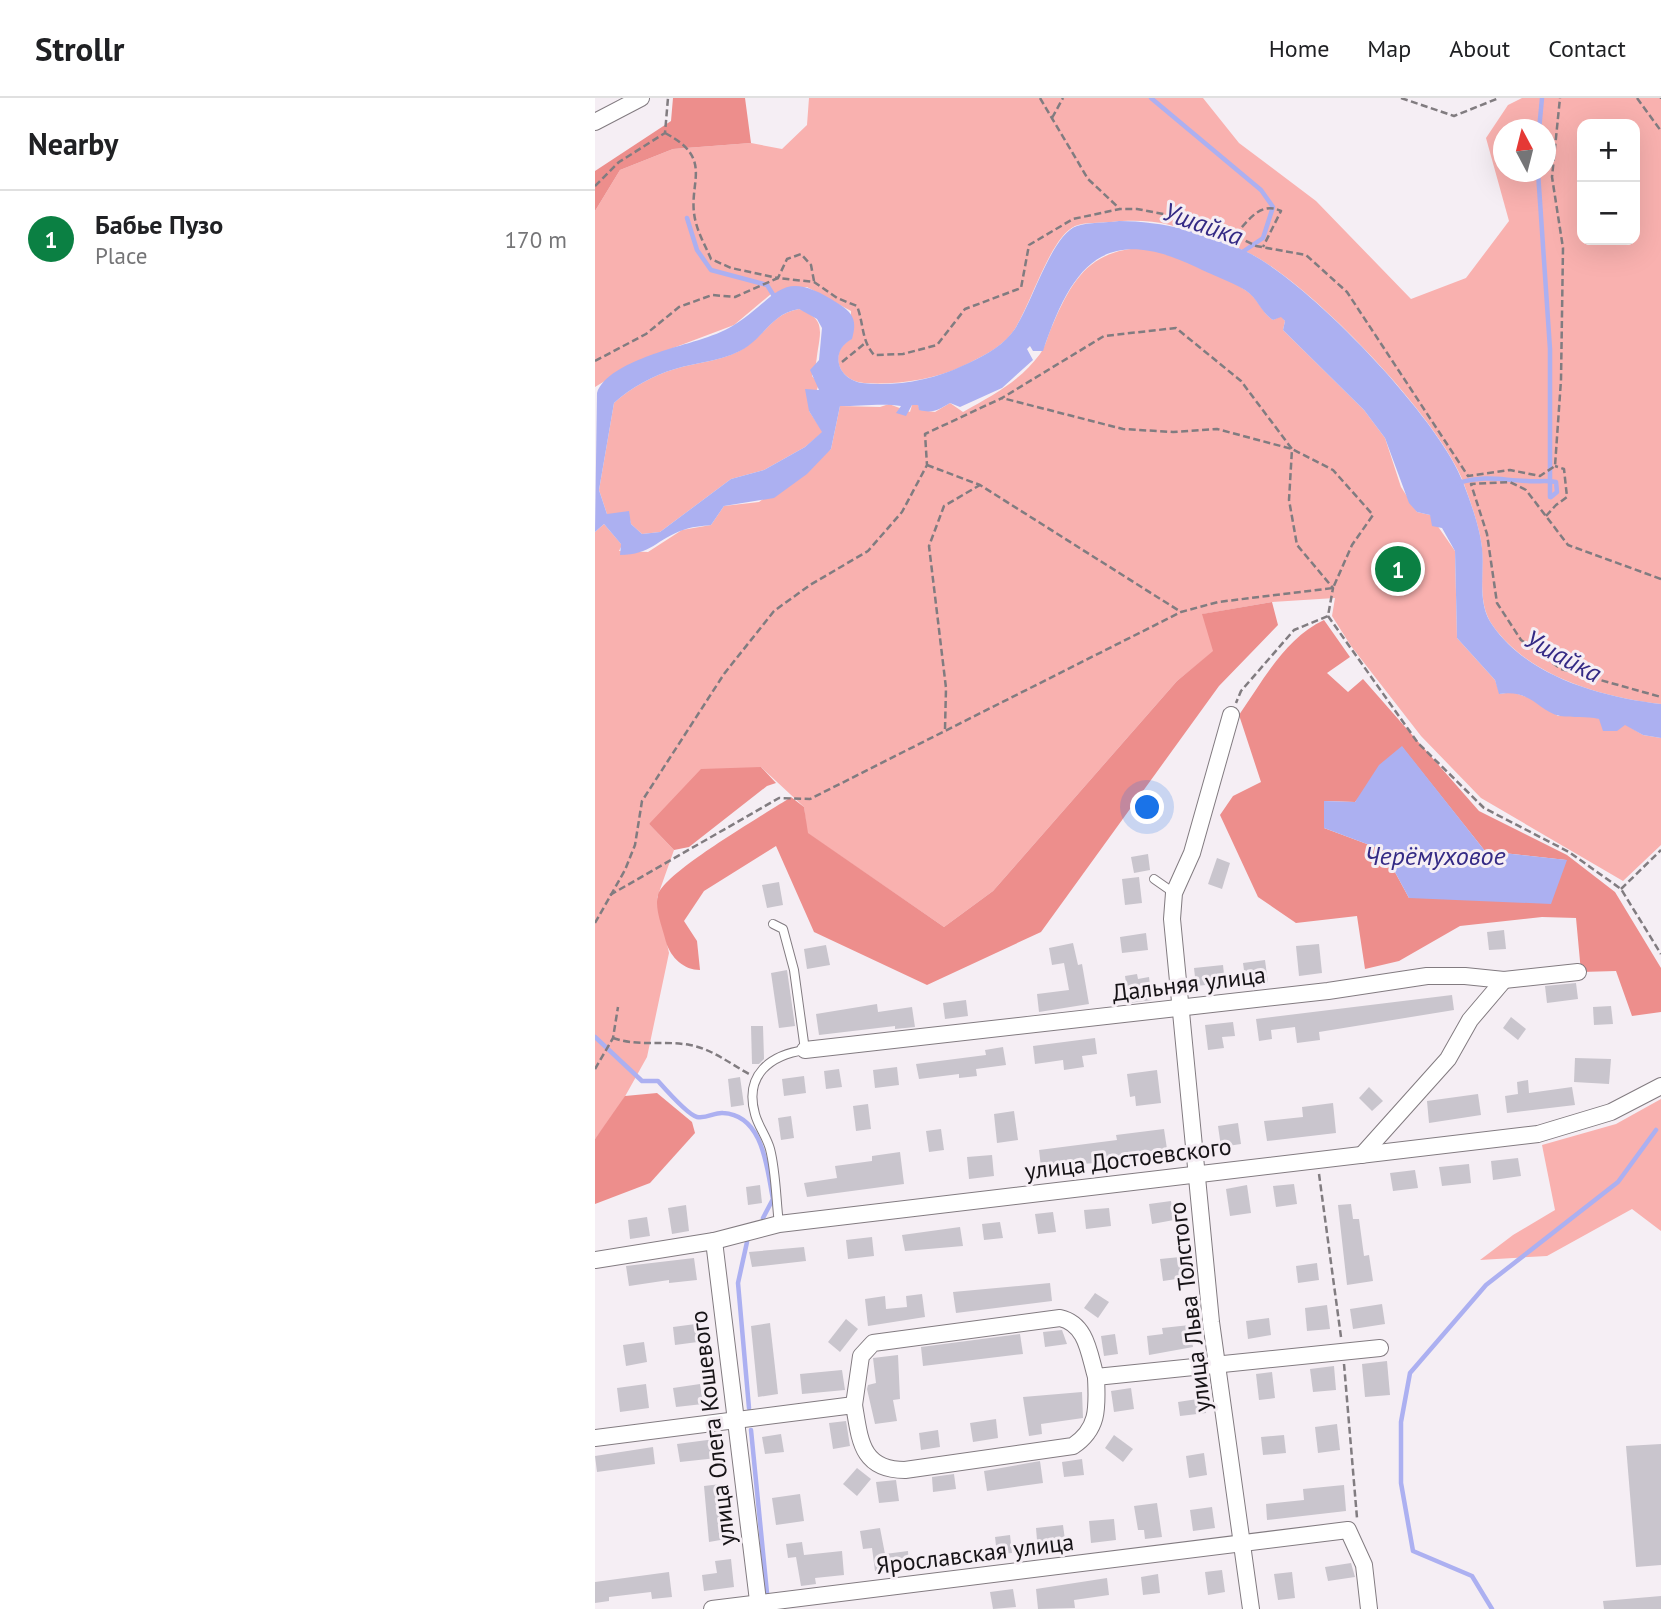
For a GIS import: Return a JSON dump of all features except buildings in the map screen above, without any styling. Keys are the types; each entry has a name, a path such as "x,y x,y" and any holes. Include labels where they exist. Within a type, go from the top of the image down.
{"street":[{"path":"595,122 641,98"},
{"name":"улица Льва Толстого","path":"1231,715 1192,853 1174,893 1172,919 1210,1322 1218,1363 1251,1609"},
{"name":"Дальняя улица","path":"806,1051 1426,976 1504,980 1578,972"},
{"path":"1361,1155 1448,1059 1470,1020 1504,980"},
{"name":"улица Достоевского","path":"595,1260 714,1241 779,1224 1538,1134 1611,1112 1661,1086"},
{"name":"улица Олега Кошевого","path":"714,1241 758,1606"},
{"path":"1060,1318 1068,1320 1081,1331 1095,1377 1095,1420 1090,1431 1073,1446 905,1470 883,1467 865,1452 854,1405 861,1356 873,1343 1060,1318"},
{"path":"1095,1377 1380,1348"},
{"path":"595,1438 854,1405"},
{"name":"Ярославская улица","path":"712,1609 758,1606 1348,1530 1364,1565 1370,1609"}],"lane":[{"path":"1154,879 1174,893"},
{"path":"773,924 783,929 794,970 806,1051 787,1053 773,1059 755,1077 755,1114 770,1149 779,1224"}],"path":[{"path":"665,133 668,98"},
{"path":"1040,98 1088,179 1119,209"},
{"path":"1052,118 1063,98"},
{"path":"1401,98 1454,116 1499,98"},
{"path":"1555,466 1561,380 1563,248 1552,177 1560,98"},
{"path":"1637,98 1661,131"},
{"path":"595,186 619,162 665,133"},
{"path":"665,133 684,143 696,163 695,221 711,259 731,268 814,282 857,306 865,344 874,355 903,354 936,345 965,309 1021,288 1029,245 1073,219 1119,209 1210,223 1256,246 1306,255 1347,292 1468,477 1510,470 1540,476 1555,466"},
{"path":"1234,235 1261,209 1273,207 1281,211 1263,247"},
{"path":"595,361 646,334 679,307 712,295 735,297 778,278 787,259 801,254 811,265 814,282"},
{"path":"595,923 625,870 635,845 642,801 723,674 774,611 810,585 868,551 902,512 927,465 925,434 1002,398 1104,336 1176,328 1241,382 1292,449 1289,500 1297,545 1333,587"},
{"path":"842,362 865,344"},
{"path":"1002,398 1123,429 1173,432 1217,429 1292,449 1333,470 1373,515 1352,545 1333,587 1328,616 1418,743 1484,808 1569,852 1621,889 1661,954"},
{"path":"927,465 980,485 1181,612"},
{"path":"1546,516 1567,497 1564,469 1555,466"},
{"path":"1661,579 1568,545 1526,490 1510,482 1471,484 1487,534 1497,603 1521,640 1561,669 1661,696"},
{"path":"945,729 946,688 929,546 944,506 980,485"},
{"path":"609,896 779,798 810,799 1181,612 1218,602 1333,587"},
{"path":"1231,715 1241,691 1294,630 1328,616"},
{"path":"1621,889 1661,850"},
{"path":"595,1069 613,1038 618,1007"},
{"path":"613,1038 631,1045 688,1044 710,1050 755,1077"}],"shaded area":[{"path":"673,98 745,98 751,143 673,149 620,170 595,211 595,171 671,121"},
{"path":"809,98 1203,98 1239,143 1316,201 1411,299 1466,278 1509,221 1498,182 1556,182 1556,119 1499,119 1508,105 1522,98 1661,98 1661,704 1615,696 1568,681 1526,659 1508,644 1493,626 1485,608 1481,542 1463,481 1449,454 1400,388 1337,322 1275,269 1249,253 1170,225 1133,221 1075,226 1057,244 1048,259 1012,333 983,356 940,375 889,383 864,383 848,377 842,372 838,358 844,345 851,339 851,311 807,287 771,294 734,325 636,362 595,387 595,211 620,170 673,149 751,143 782,149 807,125"},
{"path":"1493,128 1493,163 1486,138"},
{"path":"1145,248 1213,272 1252,295 1273,320 1281,316 1285,321 1283,330 1364,410 1385,438 1401,487 1417,512 1430,515 1455,551 1457,638 1495,680 1500,694 1512,692 1536,700 1558,716 1583,715 1625,724 1643,735 1661,738 1661,845 1623,881 1481,798 1421,736 1351,646 1332,616 1335,598 1272,602 1203,614 1214,651 1177,681 993,891 944,927 807,833 804,807 761,767 649,824 674,850 657,898 669,953 647,1057 618,1109 595,1139 595,532 604,524 622,545 619,551 648,552 682,530 711,525 724,506 759,502 831,449 840,406 880,407 889,404 910,412 912,405 918,405 920,410 935,412 950,403 963,412 1005,387 1032,364 1044,347 1068,293 1086,269 1111,254"},
{"path":"799,309 812,316 820,329 812,376 819,384 809,411 823,432 805,447 764,470 731,479 660,532 642,534 631,524 629,516 607,514 599,490 614,403 635,387 659,375 739,351 777,319"},
{"path":"1272,602 1278,625 1219,686 1041,932 927,985 814,932 776,846 704,891 684,921 697,941 700,970 684,965 671,953 657,906 658,895 664,885 696,858 791,797 804,807 808,833 944,927 993,891 1177,681 1213,651 1202,614"},
{"path":"1324,620 1350,657 1327,673 1348,692 1363,679 1479,811 1567,855 1615,892 1661,968 1661,1012 1632,1016 1616,971 1581,972 1576,918 1542,917 1460,926 1399,961 1365,969 1357,916 1296,923 1258,897 1220,815 1233,796 1261,782 1239,715 1286,649 1310,628","holes":["1402,747 1485,851 1566,860 1409,898 1383,850 1324,828 1324,801 1355,802"]},
{"path":"761,767 776,783 767,786 689,847 674,850 649,824 701,769"},
{"path":"657,1093 692,1122 695,1133 650,1183 595,1204 595,1139 625,1096"},
{"path":"1661,1099 1661,1231 1632,1209 1547,1256 1480,1260 1513,1235 1555,1210 1542,1145 1616,1124"}],"water":[{"path":"1119,221 1168,226 1232,245 1273,268 1336,321 1369,354 1428,423 1463,482 1479,532 1483,558 1483,598 1493,626 1508,644 1546,671 1591,690 1661,704 1661,738 1643,735 1625,725 1617,731 1603,731 1599,719 1560,716 1527,697 1510,693 1499,694 1495,680 1457,638 1455,551 1442,528 1432,526 1430,515 1417,512 1409,503 1385,438 1364,410 1283,330 1285,321 1281,317 1273,320 1269,317 1245,290 1164,254 1137,249 1115,252 1096,260 1080,275 1066,295 1043,351 1033,351 1030,346 1027,349 1033,360 1002,388 960,407 950,403 929,411 919,410 918,405 912,405 906,416 896,413 901,406 840,406 831,449 807,474 774,498 724,506 711,525 683,530 647,549 631,554 620,555 621,544 604,524 595,532 597,393 603,383 626,366 726,330 782,289 792,286 819,293 839,304 851,315 854,323 852,339 840,350 838,357 842,370 853,380 887,384 939,375 982,356 1011,334 1026,309 1049,258 1067,232 1077,226","holes":["799,309 817,319 822,328 819,360 810,370 819,390 805,389 809,411 822,432 805,447 764,470 731,479 660,532 642,534 631,524 629,511 607,514 599,490 614,403 620,397 659,375 740,351 790,311"]},
{"name":"Черёмуховое","path":"1402,746 1485,851 1567,860 1551,904 1409,898 1383,850 1324,828 1324,801 1355,802 1379,765"}],"waterway":[{"name":"Ушайка","path":"1151,98 1261,190 1273,207 1263,238 1241,253"},
{"path":"1540,119 1542,98"},
{"path":"1539,182 1550,349 1550,497"},
{"path":"687,218 697,250 711,270 767,285 774,296"},
{"path":"1458,483 1486,479 1556,482 1557,492 1551,497"},
{"path":"595,1037 642,1081 658,1081 693,1115 701,1117 723,1113 737,1116 747,1123 761,1146 773,1199 763,1218"},
{"path":"1492,1609 1472,1576 1413,1551 1401,1483 1401,1422 1410,1373 1486,1285 1618,1182 1656,1130"},
{"path":"747,1242 738,1283 749,1408"},
{"path":"751,1430 767,1593"}],"place":[{"name":"Бабье Пузо","path":"1398,569"}]}
